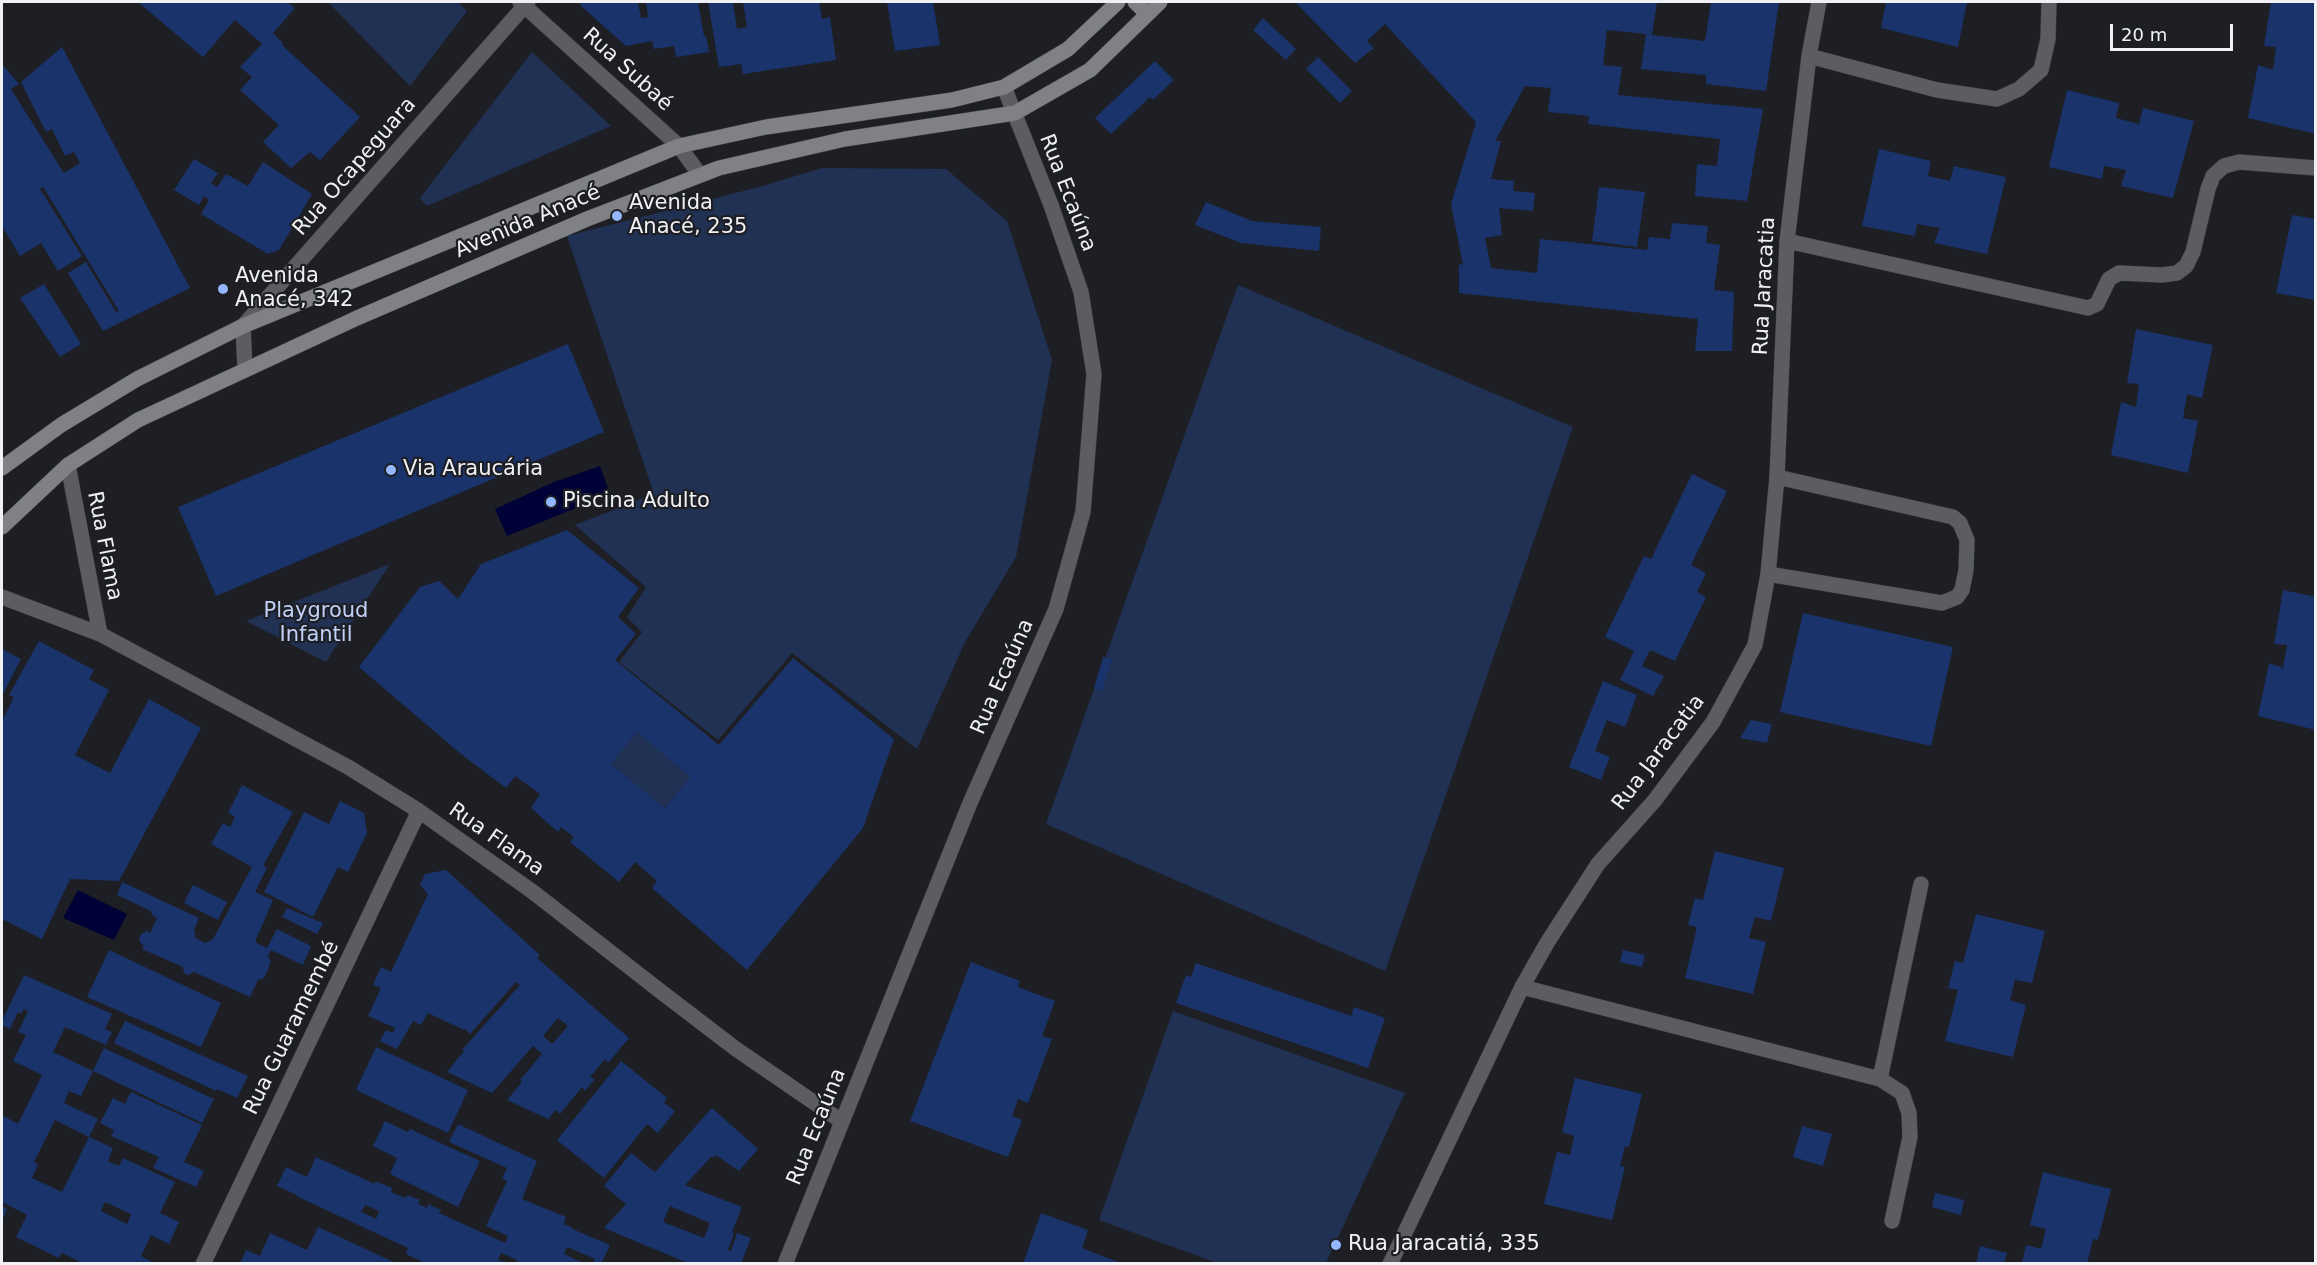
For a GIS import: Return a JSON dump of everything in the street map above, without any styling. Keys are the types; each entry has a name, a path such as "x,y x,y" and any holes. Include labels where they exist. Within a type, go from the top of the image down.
{"street":[{"name":"Avenida Anacé","path":"2,468 61,424 136,379 243,326 679,146 766,128 952,100 1004,87 1068,49 1118,2"},
{"path":"1135,2 1147,14"},
{"name":"Avenida Anacé","path":"2,526 68,465 138,420 357,318 576,224 719,168 845,139 1015,113 1090,70 1160,2"},
{"name":"Rua Jaracatia","path":"1390,1263 1522,987 1547,943 1598,864 1655,800 1713,722 1755,645 1768,574 1777,477 1787,241 1809,56 1819,2"},
{"path":"1809,56 1937,90 1997,99 2019,89 2041,70 2048,39 2049,2"},
{"name":"Rua Subaé","path":"524,3 679,146 700,175"},
{"name":"Rua Ocapeguara","path":"243,326 524,3"},
{"name":"Rua Ecaúna","path":"785,1263 970,803 1056,609 1083,512 1094,374 1082,292 1004,87"},
{"path":"1787,241 2088,308 2097,304 2109,279 2119,273 2162,275 2177,273 2186,266 2193,252 2208,189 2213,176 2224,166 2240,162 2316,168"},
{"path":"243,326 245,370"},
{"name":"Rua Flama","path":"68,465 100,634"},
{"path":"1768,574 1942,603 1957,597 1962,590 1966,570 1968,540 1960,523 1953,517 1777,477"},
{"name":"Rua Flama","path":"2,597 100,634 348,767 419,811 533,892 736,1049 841,1121"},
{"name":"Rua Guaramembé","path":"203,1263 419,811"},
{"path":"1880,1079 1921,884"},
{"path":"1522,987 1880,1079 1902,1092 1909,1113 1910,1137 1892,1221"}],"green space":[{"path":"328,2 458,2 467,11 410,86"},
{"path":"532,52 611,126 427,206 420,198"},
{"path":"822,168 946,169 1007,221 1052,360 1016,557 965,642 917,749 792,653 718,740 619,662 642,632 627,617 646,587 575,525 654,494 567,236 759,187"},
{"path":"1238,285 1573,427 1385,971 1046,824"},
{"name":"Playgroud Infantil","path":"390,564 326,662 246,621"},
{"path":"637,732 690,777 665,808 611,764"},
{"path":"1173,1011 1405,1093 1326,1263 1217,1263 1099,1220"}],"shaded area":[{"name":"Piscina Adulto","path":"600,466 610,494 507,536 495,509 554,482"},
{"path":"78,890 127,914 114,940 63,918"}],"building":[{"path":"138,2 287,2 295,8 273,33 283,43 282,45 360,117 320,160 310,152 291,168 263,142 279,125 240,90 252,77 240,67 262,44 235,20 203,57"},
{"path":"580,2 638,2 641,18 648,17 646,2 698,2 709,52 676,57 674,46 654,49 652,41 626,46 581,6"},
{"path":"708,2 733,2 737,29 747,27 743,2 819,2 822,19 830,17 836,60 743,74 741,64 719,67"},
{"path":"887,2 933,2 940,45 895,51"},
{"path":"1295,2 1657,2 1652,35 1705,41 1711,2 1779,2 1766,91 1706,84 1706,75 1641,69 1646,34 1607,30 1603,65 1622,67 1618,95 1763,109 1747,201 1695,196 1697,164 1717,166 1720,139 1588,124 1589,116 1548,112 1551,88 1525,86 1495,141 1501,141 1491,179 1514,181 1513,191 1535,193 1533,211 1499,208 1502,235 1485,238 1491,268 1537,273 1540,239 1647,250 1649,237 1670,239 1672,223 1708,226 1706,243 1720,245 1714,290 1734,292 1732,351 1695,351 1698,319 1459,293 1459,264 1463,265 1451,204 1476,122 1385,24 1367,41 1374,48 1355,63"},
{"path":"1886,2 1967,2 1958,47 1881,28"},
{"path":"2271,2 2316,2 2316,134 2248,118 2258,65 2273,70 2276,47 2264,46"},
{"path":"1263,18 1296,49 1286,60 1253,30"},
{"path":"62,47 190,288 103,331 68,273 86,262 116,312 119,311 43,187 40,189 82,256 58,271 41,243 20,256 2,226 2,64 19,84 11,89 64,173 80,163 74,152 65,156 52,129 46,132 21,82"},
{"path":"1318,57 1352,91 1340,103 1306,69"},
{"path":"1155,61 1174,80 1153,100 1150,97 1111,134 1095,118"},
{"path":"2067,90 2119,103 2116,118 2139,124 2143,108 2194,121 2173,198 2121,186 2126,170 2104,166 2102,179 2049,167"},
{"path":"1879,149 1931,161 1928,176 1950,181 1954,166 2006,177 1987,254 1934,243 1940,228 1917,224 1915,236 1862,226"},
{"path":"194,159 218,173 211,183 217,187 226,174 248,186 263,162 312,194 279,250 268,254 201,214 209,200 204,196 199,205 174,190"},
{"path":"1599,187 1645,192 1637,247 1592,241"},
{"path":"1206,202 1252,221 1321,227 1319,251 1241,243 1195,225"},
{"path":"2292,215 2316,219 2316,300 2276,293"},
{"path":"44,284 81,344 60,357 20,298"},
{"path":"2136,329 2213,345 2202,398 2187,394 2183,418 2198,421 2188,473 2111,455 2121,402 2136,407 2139,384 2127,383"},
{"name":"Via Araucária","path":"568,344 604,432 216,596 178,507"},
{"path":"1692,474 1727,491 1691,565 1706,573 1697,592 1706,597 1675,661 1650,650 1642,666 1664,676 1653,696 1620,680 1634,651 1605,637 1644,556 1651,559"},
{"path":"567,530 639,588 618,617 636,634 615,660 719,745 793,658 894,739 863,828 747,970 652,888 657,881 635,862 619,882 570,842 574,837 561,827 558,832 531,808 540,794 515,776 506,788 461,754 359,667 420,587 439,581 458,599 481,564","holes":["637,732 690,777 665,808 611,764"]},
{"path":"2283,590 2316,597 2316,730 2258,716 2269,663 2283,668 2287,645 2274,644"},
{"path":"1803,613 1953,647 1931,746 1780,712"},
{"path":"39,641 94,670 89,679 109,690 75,755 110,773 149,699 201,728 119,881 70,879 42,939 2,919 2,721 14,697 9,695"},
{"path":"2,649 21,659 2,696"},
{"path":"1103,657 1112,659 1102,691 1094,688"},
{"path":"1603,681 1637,695 1625,727 1607,720 1595,751 1610,757 1601,780 1569,767"},
{"path":"1751,720 1772,724 1767,743 1740,738"},
{"path":"242,785 293,812 263,866 267,868 255,892 273,900 255,942 267,948 277,929 311,946 303,965 271,950 268,957 271,962 264,978 258,980 250,997 194,972 188,975 184,973 183,967 142,949 144,945 139,939 141,934 147,931 150,933 157,918 151,911 117,895 122,882 199,918 194,930 196,938 205,943 213,939 252,867 211,844 223,823 230,827 235,817 228,813"},
{"path":"340,801 364,813 367,833 348,872 338,867 313,917 264,892 304,812 329,824"},
{"path":"1715,851 1784,868 1771,921 1755,917 1749,938 1766,942 1753,994 1685,978 1697,927 1688,925 1695,898 1703,900"},
{"path":"446,870 540,955 537,958 629,1038 608,1063 605,1059 590,1077 595,1079 585,1091 582,1087 560,1114 556,1110 548,1119 507,1100 542,1054 533,1046 492,1093 447,1072 464,1051 462,1050 520,985 516,982 470,1034 465,1029 428,1013 421,1025 413,1021 397,1049 380,1041 386,1030 393,1033 395,1028 368,1016 381,988 373,985 381,967 391,972 428,894 420,885 425,874","holes":["558,1018 568,1026 552,1044 543,1036"]},
{"path":"193,885 227,902 218,920 184,903"},
{"path":"287,908 323,923 317,934 282,917"},
{"path":"1976,914 2045,931 2032,983 2015,980 2010,1000 2026,1005 2013,1057 1945,1041 1958,990 1948,988 1955,961 1963,963"},
{"path":"109,950 221,1003 201,1047 87,997"},
{"path":"1623,950 1645,955 1642,967 1620,962"},
{"path":"971,962 1020,981 1018,987 1055,1001 1042,1036 1052,1039 1028,1103 1018,1099 1012,1116 1022,1120 1008,1157 910,1121"},
{"path":"1196,963 1351,1016 1354,1007 1385,1018 1368,1068 1176,1003 1186,975 1191,977"},
{"path":"24,975 112,1014 105,1029 112,1032 106,1045 65,1027 53,1052 93,1071 81,1096 69,1091 64,1103 98,1119 89,1137 113,1148 108,1161 119,1166 123,1158 175,1182 160,1213 179,1222 169,1244 151,1235 141,1256 156,1264 84,1264 62,1253 59,1258 16,1237 27,1215 2,1202 2,1115 18,1124 42,1075 13,1061 26,1035 18,1032 28,1011 24,1009 21,1014 18,1012 10,1029 2,1025","holes":["55,1120 89,1137 62,1192 32,1178 38,1164 34,1162","105,1202 131,1214 127,1224 101,1211"]},
{"path":"125,1021 248,1076 237,1098 217,1089 216,1091 114,1043"},
{"path":"376,1047 468,1090 448,1133 356,1090"},
{"path":"104,1048 214,1099 202,1123 93,1071"},
{"path":"621,1061 667,1098 664,1103 675,1111 658,1133 647,1124 604,1178 557,1140"},
{"path":"1575,1078 1642,1094 1629,1147 1625,1146 1620,1166 1625,1167 1612,1220 1544,1204 1557,1152 1570,1155 1574,1136 1562,1132"},
{"path":"131,1092 202,1125 184,1162 204,1171 196,1187 153,1168 159,1157 111,1136 114,1130 100,1123 113,1098 125,1104"},
{"path":"712,1108 758,1149 739,1171 716,1155 713,1158 712,1156 685,1185 742,1207 728,1250 731,1251 737,1233 751,1238 741,1264 690,1264 604,1228 626,1204 604,1186 631,1153 655,1172","holes":["670,1206 710,1223 704,1238 663,1222"]},
{"path":"385,1121 408,1132 410,1129 480,1161 458,1207 390,1174 397,1158 373,1146"},
{"path":"458,1124 537,1161 522,1199 566,1217 564,1224 610,1245 601,1264 593,1264 595,1259 567,1247 564,1254 585,1264 516,1264 517,1260 501,1253 498,1260 513,1264 427,1264 406,1254 408,1248 277,1186 286,1167 307,1177 316,1157 375,1184 375,1181 392,1188 391,1192 405,1198 407,1195 420,1200 418,1204 427,1208 428,1204 441,1210 439,1213 505,1243 508,1236 486,1226 507,1181 502,1178 507,1168 449,1142","holes":["365,1205 379,1211 376,1219 361,1212"]},
{"path":"1802,1126 1832,1134 1823,1166 1793,1157"},
{"path":"2043,1172 2111,1189 2098,1240 2093,1239 2087,1264 2022,1264 2026,1245 2041,1249 2046,1229 2030,1225"},
{"path":"1935,1193 1964,1200 1961,1215 1932,1207"},
{"path":"2,1206 7,1209 2,1221"},
{"path":"1041,1213 1088,1230 1082,1248 1123,1264 1023,1264"},
{"path":"318,1227 398,1264 240,1264 246,1250 260,1256 270,1233 307,1250"},
{"path":"1980,1246 2007,1253 2004,1264 1976,1264"}],"place":[{"name":"Avenida Anacé, 235","path":"617,216"},
{"name":"Avenida Anacé, 342","path":"223,289"},
{"name":"Via Araucária","path":"391,470"},
{"name":"Piscina Adulto","path":"551,502"},
{"name":"Rua Jaracatiá, 335","path":"1336,1245"}]}
